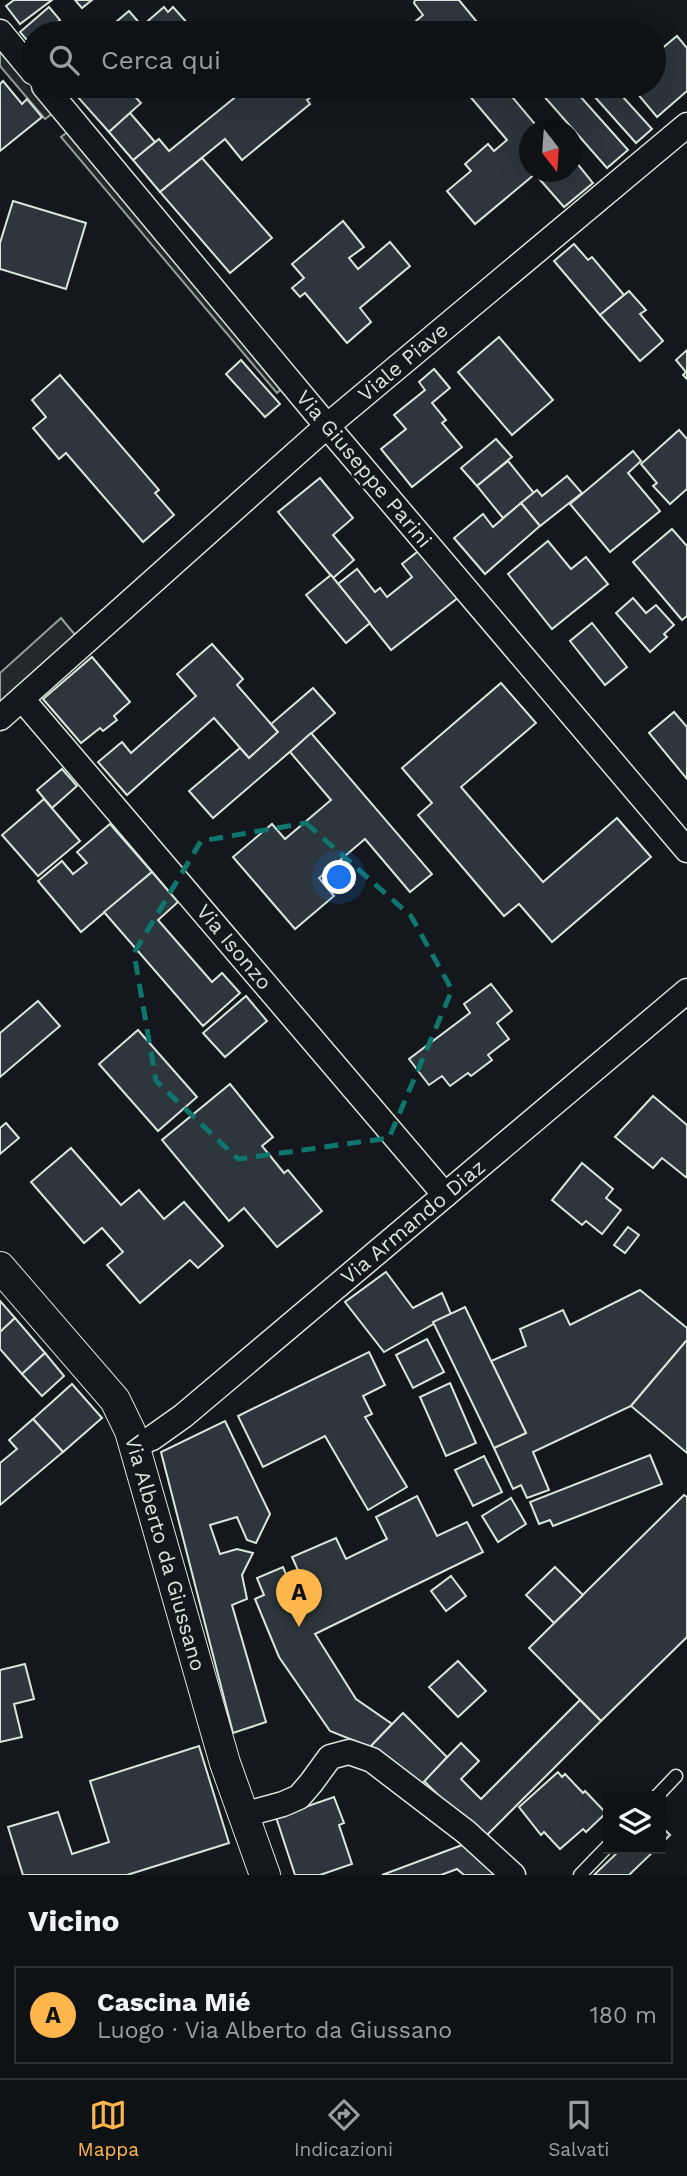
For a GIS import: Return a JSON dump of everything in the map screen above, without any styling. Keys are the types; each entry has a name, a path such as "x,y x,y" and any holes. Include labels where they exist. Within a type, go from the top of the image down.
{"street":[{"path":"0,32 21,57"},
{"name":"Via Giuseppe Parini","path":"54,98 327,426 687,850"},
{"name":"Viale Piave","path":"0,718 327,426 687,125"},
{"name":"Via Isonzo","path":"22,699 445,1195"},
{"name":"Via Armando Diaz","path":"135,1445 152,1438 183,1416 687,991"},
{"name":"Via Alberto da Giussano","path":"0,1267 115,1400 135,1445 225,1763 265,1875"},
{"path":"243,1815 299,1797 330,1757 349,1752 372,1760 466,1832 513,1875"}],"lane":[{"path":"662,1791 676,1776"},
{"path":"580,1875 603,1851"}],"highlighted area":[{"path":"306,823 411,916 452,990 389,1138 238,1159 156,1081 134,953 201,841"}],"shaded area":[{"path":"0,49 21,74 21,91 0,66"},
{"path":"27,98 42,98 54,112 45,119"},
{"path":"69,131 286,385 277,393 61,137"},
{"path":"61,618 76,636 0,702 0,673"}],"building":[{"path":"14,0 52,0 20,24 6,6"},
{"path":"75,0 92,0 82,8"},
{"path":"415,0 459,0 476,21 416,21 423,15 414,3"},
{"path":"49,7 60,20 59,21 33,21"},
{"path":"164,7 168,12 173,7 186,21 148,21"},
{"path":"129,11 138,21 117,21"},
{"path":"677,36 687,48 687,91 657,117 641,98 666,98 666,45"},
{"path":"3,81 22,104 27,99 42,117 0,151 0,84"},
{"path":"79,98 136,98 141,103 109,132"},
{"path":"234,98 310,98 307,100 310,104 242,160 225,139 160,192 133,160 159,139 169,151"},
{"path":"471,98 513,98 531,119 519,119 519,182 525,182 475,224 447,191 471,171 465,164 488,144 494,151 507,140"},
{"path":"546,98 582,98 628,150 607,168 582,140 582,119 564,119"},
{"path":"596,98 624,98 652,129 636,143"},
{"path":"130,113 155,142 133,160 109,132"},
{"path":"202,158 272,238 230,273 160,192"},
{"path":"582,169 593,183 564,207 542,182 582,182"},
{"path":"13,201 86,223 66,289 0,269 0,243"},
{"path":"343,221 364,247 349,258 358,269 390,242 410,266 360,308 371,322 347,343 305,293 300,297 292,288 304,278 292,264"},
{"path":"574,244 588,260 592,257 624,295 600,315 554,261"},
{"path":"629,291 646,310 640,314 663,341 640,361 600,315"},
{"path":"499,337 553,400 512,435 458,372"},
{"path":"687,350 687,379 683,375 686,372 676,360"},
{"path":"241,360 280,404 265,417 226,374"},
{"path":"434,369 450,388 432,403 446,420 442,423 462,447 412,487 381,449 406,429 394,415 425,390 419,382"},
{"path":"60,375 159,490 155,493 174,515 143,542 66,453 59,459 33,428 46,417 32,400"},
{"path":"679,430 687,439 687,489 670,504 653,486 657,483 641,464"},
{"path":"496,439 512,457 477,486 461,468"},
{"path":"633,451 641,461 628,473 660,511 610,552 570,504"},
{"path":"508,461 534,493 503,518 477,486"},
{"path":"567,476 582,493 540,526 521,503 537,490 542,496"},
{"path":"320,478 353,518 333,535 354,560 333,578 278,512"},
{"path":"521,503 540,526 485,574 454,538 483,514 493,527"},
{"path":"672,529 687,546 687,616 682,620 633,562"},
{"path":"548,541 571,569 586,557 608,584 552,629 508,574"},
{"path":"421,549 459,597 391,650 338,584 357,569 375,592 380,588 387,597 412,577 402,564"},
{"path":"331,575 370,623 346,643 306,595"},
{"path":"633,598 646,613 656,605 674,625 664,634 667,637 650,652 616,613"},
{"path":"592,623 627,667 605,685 570,641"},
{"path":"212,644 243,679 237,685 278,732 249,758 214,718 127,795 98,762 122,742 131,753 196,696 177,674"},
{"path":"92,657 130,702 114,716 117,720 103,731 100,728 81,743 43,699"},
{"path":"501,683 536,723 461,787 543,882 617,818 651,857 552,942 519,904 504,916 418,815 432,803 402,768"},
{"path":"313,688 335,713 213,818 189,791 240,748 249,758 278,732 271,724"},
{"path":"674,712 687,727 687,779 649,733"},
{"path":"311,733 432,874 410,892 365,839 319,878 334,896 295,929 233,857 272,824 285,839 331,800 290,752"},
{"path":"62,769 77,786 52,808 37,790"},
{"path":"44,799 80,841 38,876 2,835"},
{"path":"110,824 152,872 81,932 38,881 62,861 73,874 87,863 77,852"},
{"path":"152,872 178,902 158,920 212,982 222,973 240,993 203,1026 104,912"},
{"path":"491,984 512,1011 497,1023 509,1039 488,1055 492,1060 471,1076 468,1073 450,1086 442,1076 429,1085 409,1059 470,1013 464,1004"},
{"path":"246,996 267,1021 225,1057 203,1033"},
{"path":"38,1001 60,1026 0,1077 0,1033"},
{"path":"138,1030 197,1097 158,1131 99,1064"},
{"path":"230,1084 273,1137 262,1146 284,1173 288,1170 322,1211 277,1247 244,1208 229,1221 162,1140"},
{"path":"653,1096 687,1125 687,1178 662,1158 653,1168 615,1137"},
{"path":"6,1123 19,1138 0,1154 0,1128"},
{"path":"71,1148 121,1205 139,1190 164,1219 184,1202 223,1246 198,1268 190,1260 140,1303 107,1265 123,1252 102,1228 84,1243 31,1182"},
{"path":"582,1163 613,1189 606,1198 621,1210 602,1234 586,1221 582,1225 552,1200"},
{"path":"628,1227 639,1235 625,1253 614,1245"},
{"path":"386,1272 413,1308 442,1293 451,1314 384,1352 345,1302"},
{"path":"640,1290 687,1328 687,1340 631,1406 533,1452 549,1490 527,1498 521,1485 513,1489 494,1448 526,1433 491,1361 526,1346 520,1329 563,1310 570,1325"},
{"path":"0,1301 15,1318 0,1332"},
{"path":"465,1307 526,1433 494,1448 433,1322"},
{"path":"15,1318 45,1353 22,1374 0,1349 0,1332"},
{"path":"427,1339 444,1372 413,1388 396,1355"},
{"path":"687,1340 687,1453 631,1406"},
{"path":"369,1352 385,1385 363,1396 372,1414 365,1417 407,1487 368,1510 325,1436 263,1467 238,1416"},
{"path":"45,1353 64,1376 42,1396 22,1374"},
{"path":"450,1383 476,1443 446,1456 420,1397"},
{"path":"72,1384 102,1418 63,1452 33,1419"},
{"path":"33,1419 63,1452 0,1505 0,1463 17,1449 9,1440"},
{"path":"225,1421 270,1514 256,1543 247,1540 237,1517 210,1525 220,1554 237,1549 253,1553 242,1575 247,1599 232,1605 266,1722 233,1733 161,1452"},
{"path":"650,1455 662,1484 553,1526 550,1520 539,1524 530,1502"},
{"path":"484,1456 502,1492 473,1506 455,1470"},
{"path":"684,1495 687,1497 687,1637 601,1721 529,1648"},
{"path":"417,1496 437,1536 467,1522 483,1552 315,1634 356,1699 392,1724 370,1747 330,1731 279,1657 255,1599 264,1595 257,1578 283,1567 290,1584 302,1579 292,1557 336,1538 346,1559 387,1539 376,1517"},
{"path":"511,1498 526,1524 498,1542 482,1516"},
{"path":"555,1567 583,1595 554,1623 526,1595"},
{"path":"451,1576 466,1596 446,1611 431,1591"},
{"path":"458,1661 486,1691 458,1717 429,1687"},
{"path":"25,1664 34,1699 14,1704 22,1737 0,1742 0,1670"},
{"path":"580,1700 601,1721 483,1839 424,1781 461,1743 479,1761 461,1779 481,1799"},
{"path":"403,1713 447,1757 419,1787 370,1747"},
{"path":"199,1746 229,1843 127,1875 23,1875 8,1827 58,1812 72,1854 109,1842 90,1781"},
{"path":"558,1772 562,1777 565,1774 583,1793 585,1791 603,1810 603,1816 586,1832 583,1829 560,1849 544,1832 541,1835 519,1807"},
{"path":"334,1797 344,1823 339,1825 352,1864 320,1875 295,1875 276,1817"},
{"path":"465,1844 499,1875 464,1875 457,1869 441,1875 382,1875"},
{"path":"616,1854 651,1854 629,1875 594,1875"}],"place":[{"name":"Cascina Mié","path":"299,1627"}]}
